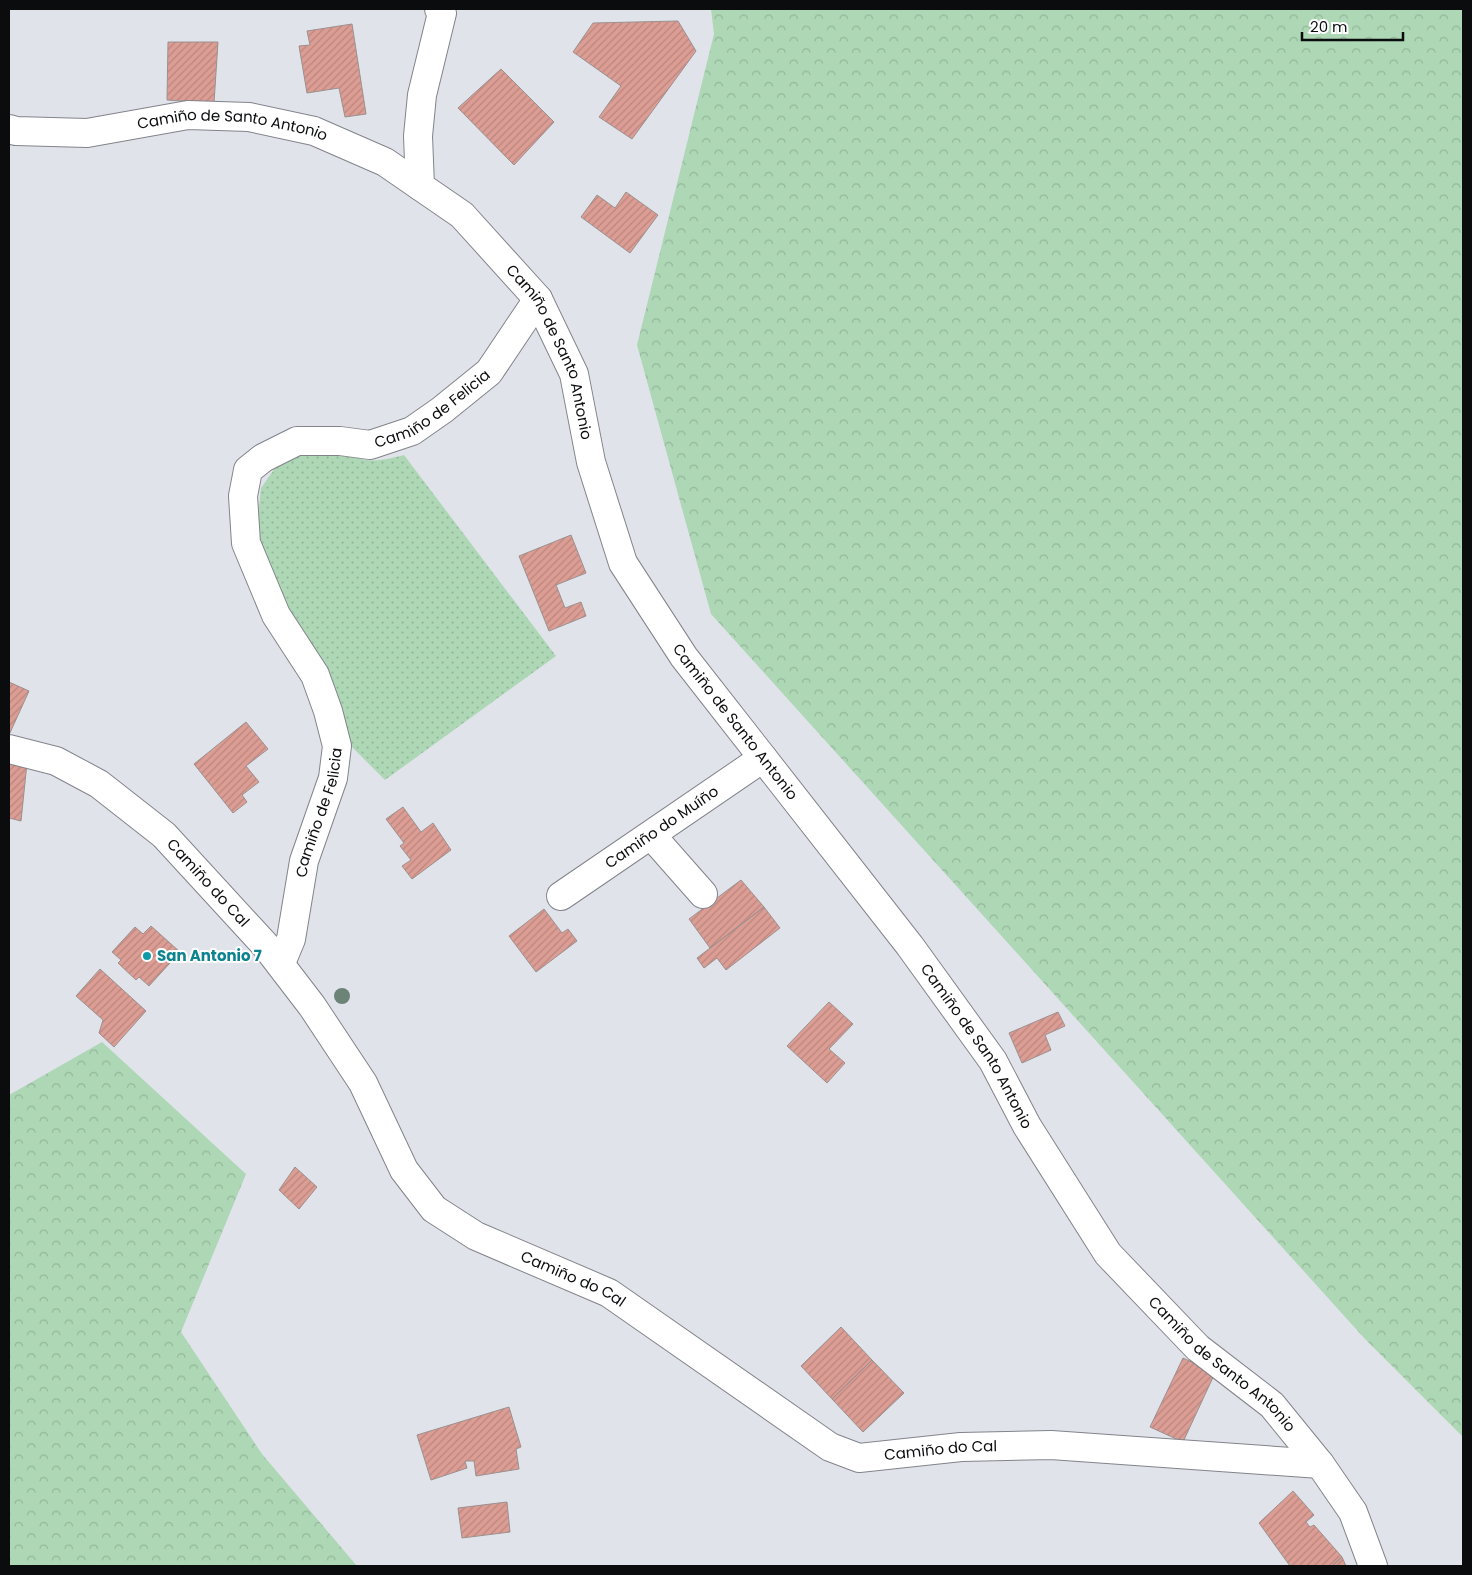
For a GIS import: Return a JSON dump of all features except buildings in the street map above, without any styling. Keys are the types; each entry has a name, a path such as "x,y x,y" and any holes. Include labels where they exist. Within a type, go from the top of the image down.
{"street":[{"path":"420,186 418,136 421,103 442,14 439,9"},
{"name":"Camiño de Santo Antonio","path":"9,129 16,131 86,133 188,115 249,117 314,131 384,162 462,215 538,299 574,374 591,462 623,563 684,657 910,946 993,1061 1027,1126 1108,1254 1198,1348 1272,1405 1320,1464 1352,1512 1373,1566"},
{"name":"Camiño de Felicia","path":"281,963 291,939 304,861 333,778 337,746 328,711 314,675 276,615 246,544 243,496 248,470 263,458 297,442 340,441 370,446 412,432 489,372 538,299"},
{"name":"Camiño do Cal","path":"9,749 56,760 98,784 164,835 281,963 363,1083 404,1170 434,1209 476,1236 609,1293 830,1447 859,1458 961,1447 1051,1445 1320,1464"},
{"name":"Camiño do Muíño","path":"561,896 763,758"},
{"path":"651,835 703,894"}],"green space":[{"path":"711,9 1463,9 1463,1437 1365,1339 711,614 637,345 714,34"},
{"path":"337,449 355,457 370,460 404,455 556,656 385,780 338,733 259,546 258,516 261,488 280,461 298,450"},
{"path":"102,1042 246,1174 181,1332 262,1454 357,1566 9,1566 9,1095"}],"place":[{"name":"San Antonio 7","path":"147,956"}]}
